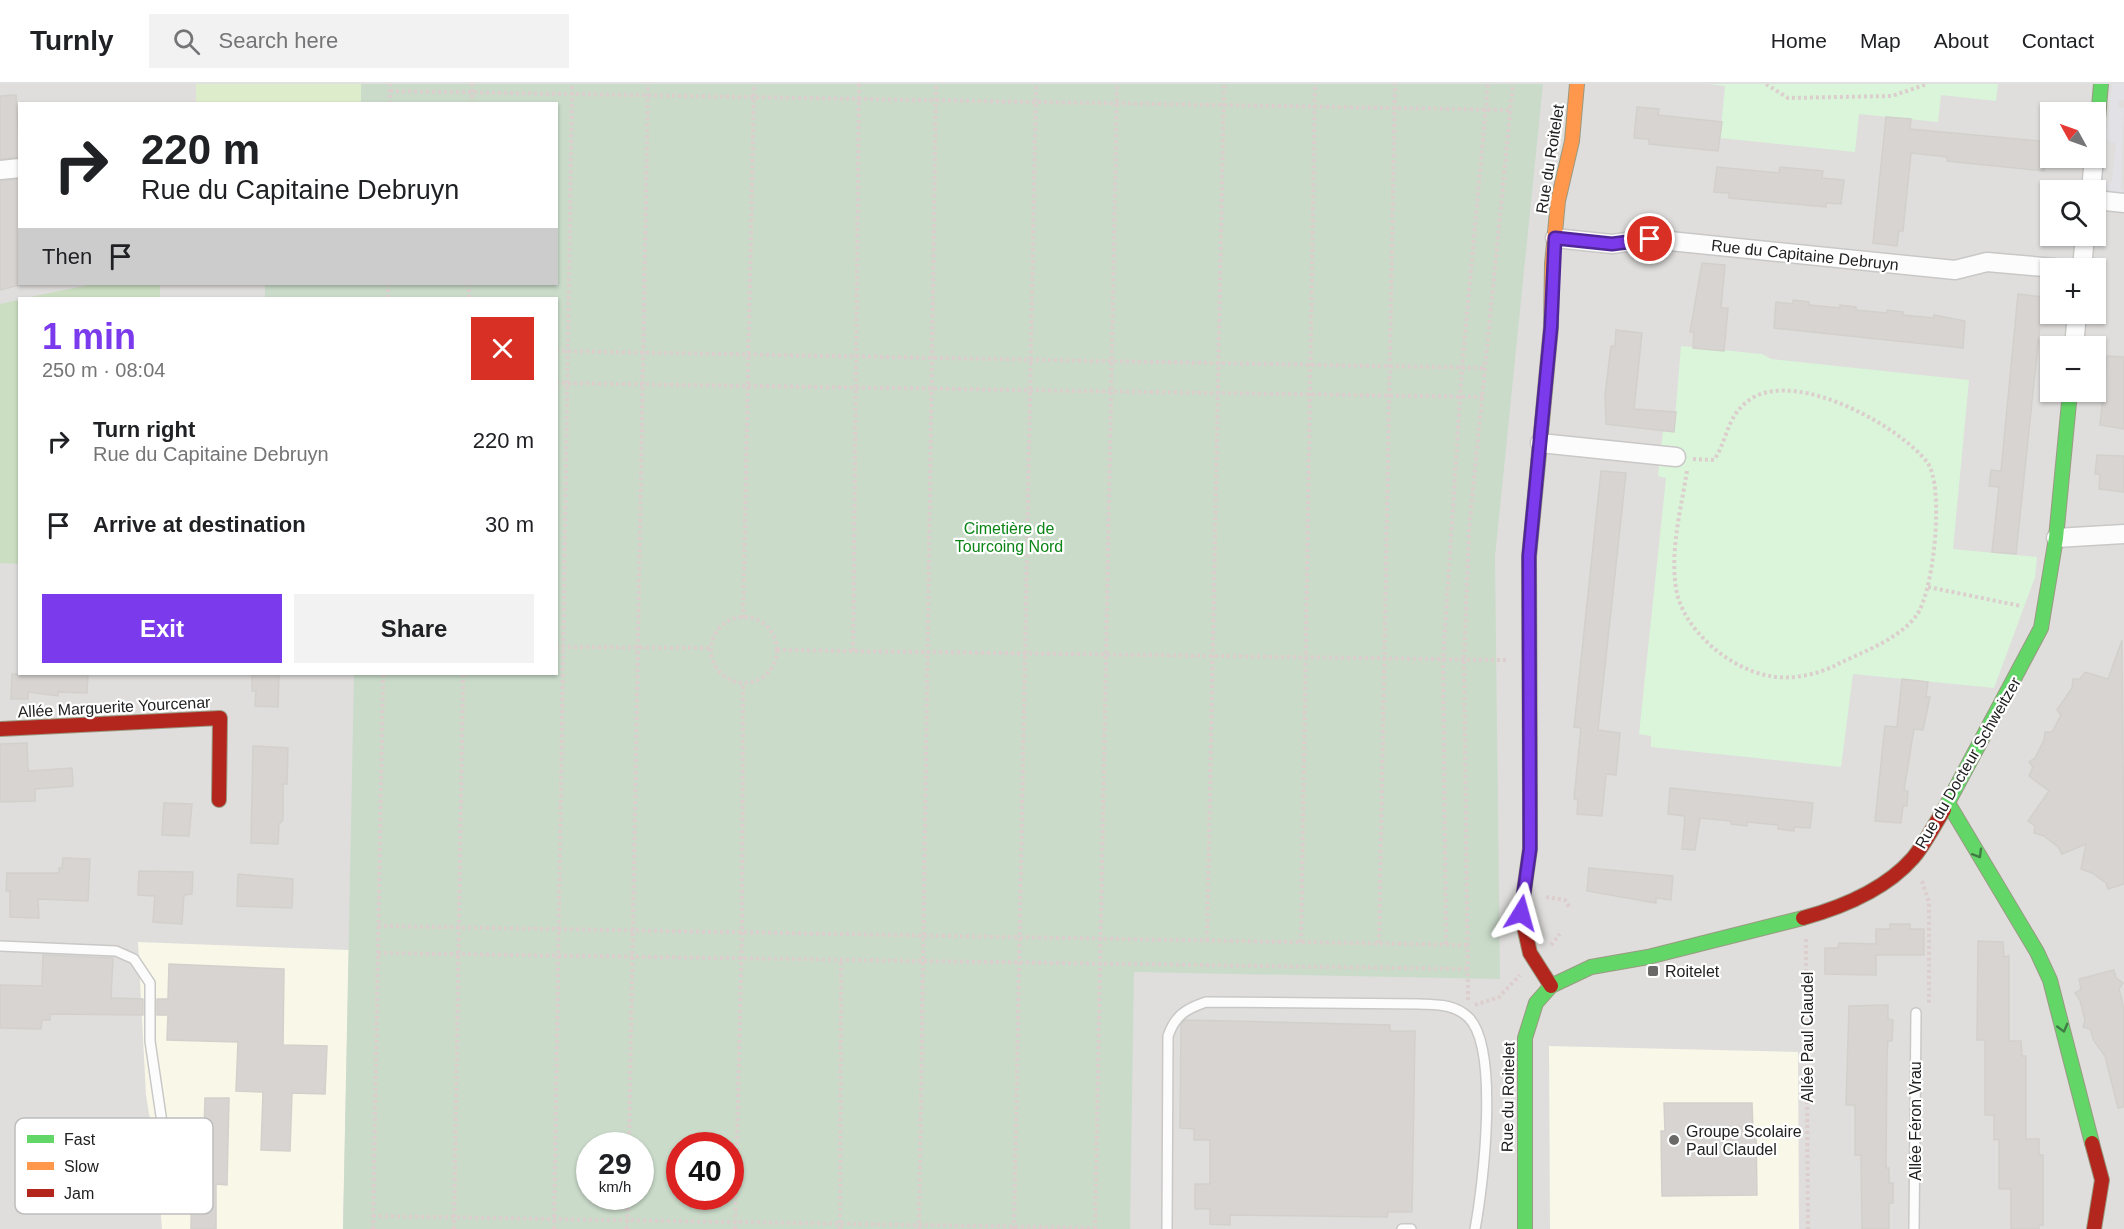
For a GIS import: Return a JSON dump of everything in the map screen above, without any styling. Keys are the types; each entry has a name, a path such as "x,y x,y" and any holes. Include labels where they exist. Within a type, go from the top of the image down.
{"street":[{"name":"Rue du Roitelet","path":"1525,1229 1525,1038 1531,1013 1551,986 1536,964 1526,943 1521,913 1530,849 1529,556 1551,327 1555,238 1561,186 1572,141 1577,84"},
{"path":"2099,102 2101,84"},
{"path":"0,170 18,168"},
{"path":"2106,201 2124,202"},
{"name":"Rue du Capitaine Debruyn","path":"1555,238 1612,244 1650,239 1955,270 1987,262 2040,267"},
{"name":"Rue du Docteur Schweitzer","path":"1551,986 1591,967 1648,957 1806,918 1862,898 1888,881 1913,858 1948,803 2028,656 2046,610 2056,538 2069,402"},
{"path":"1540,443 1682,458"},
{"path":"2056,538 2124,534"},
{"name":"Allée Marguerite Yourcenar","path":"0,729 220,718 219,800"},
{"path":"1948,803 2037,952 2050,980 2102,1180 2100,1204 2094,1229"}],"lane":[{"path":"0,946 116,951 134,959 150,983 150,1041 161,1118"},
{"path":"1167,1229 1168,1036 1181,1012 1206,1002 1218,1002 1452,1006 1469,1018 1479,1035 1486,1068 1483,1171 1475,1229"},
{"name":"Allée Féron Vrau","path":"1914,1229 1916,1013"},
{"path":"1402,1229 1411,1229"}],"path":[{"path":"390,84 390,102"},
{"path":"472,84 472,102"},
{"path":"554,1229 572,84"},
{"path":"629,1132 648,84"},
{"path":"743,618 754,84"},
{"path":"853,651 859,84"},
{"path":"919,1227 936,84"},
{"path":"1014,1228 1036,84"},
{"path":"373,1216 840,1226 1095,1228 1109,655 1118,84"},
{"path":"1206,940 1224,84"},
{"path":"1301,942 1308,657 1315,84"},
{"path":"1379,943 1395,84"},
{"path":"1446,944 1443,660 1459,397 1488,84"},
{"path":"1513,84 1470,530 1464,660 1468,1007 1499,997 1521,974 1536,964 1560,934"},
{"path":"1766,84 1788,98 1892,96 1927,84"},
{"path":"390,91 1510,110"},
{"path":"558,351 1485,368"},
{"path":"558,383 1482,398"},
{"path":"1771,391 1793,391 1814,395 1893,430 1929,464 1938,512 1928,587 1918,615 1907,626 1830,668 1788,677 1769,676 1740,665 1699,633 1683,611 1676,590 1674,563 1682,458 1714,460 1720,452 1726,428 1737,411 1753,398 1771,391"},
{"path":"1928,587 2046,610"},
{"path":"743,618 761,622 770,629 777,650 770,670 763,677 743,683 733,681 716,668 711,648 720,628 729,621 743,618"},
{"path":"558,647 711,648"},
{"path":"777,650 1529,660"},
{"path":"373,1229 383,675"},
{"path":"454,1229 463,675"},
{"path":"735,1229 742,932 743,683"},
{"path":"1913,858 1929,902 1929,1008"},
{"path":"1537,896 1565,900 1570,908"},
{"name":"Allée Paul Claudel","path":"1806,918 1808,1229"},
{"path":"378,926 1467,945"},
{"path":"378,954 1468,969"},
{"path":"840,1226 841,960"},
{"path":"627,1210 627,1229"}],"shaded area":[{"path":"0,84 2124,84 2124,1229 0,1229"},
{"path":"2112,84 2124,84 2124,100 2119,100 2118,107 2124,108 2121,189 2124,190 2124,199 2106,195 2106,184 2112,181 2116,144 2106,139"},
{"path":"138,942 349,950 343,1229 162,1229 161,1214 213,1214 213,1118 150,1118 146,1095"},
{"name":"Groupe Scolaire Paul Claudel","path":"1549,1046 1798,1052 1799,1229 1550,1229"}],"green space":[{"path":"196,84 361,84 361,102 196,102"},
{"name":"Cimetière de Tourcoing Nord","path":"361,84 1543,84 1495,557 1500,979 1134,972 1130,1229 343,1229 354,675 558,675 558,297 265,297 265,285 558,285 558,102 361,102"},
{"path":"1709,84 1998,84 1996,101 1941,95 1938,122 1859,114 1855,152 1720,138 1725,86"},
{"path":"89,285 160,285 160,297 30,297"},
{"path":"18,300 18,564 0,563 0,304"},
{"path":"1681,346 1762,354 1771,359 1969,380 1953,549 2037,557 2035,577 1994,688 1853,674 1841,767 1651,747 1651,736 1639,734 1666,478 1658,476 1663,430 1674,431"}],"building":[{"path":"16,95 18,157 0,159 0,96"},
{"path":"1637,107 1659,109 1658,115 1722,122 1718,151 1649,144 1649,139 1634,138"},
{"path":"1886,117 1911,119 1910,129 2040,141 2040,168 2045,168 2044,171 1947,161 1947,157 1911,153 1903,231 1899,231 1897,246 1873,243"},
{"path":"1717,167 1779,173 1780,167 1823,171 1822,178 1844,180 1841,204 1826,203 1826,207 1729,198 1729,193 1714,192"},
{"path":"18,179 18,285 20,285 0,290 0,181"},
{"path":"1702,263 1725,265 1721,308 1728,308 1724,351 1693,348 1694,332 1690,332"},
{"path":"2018,294 2040,297 2040,324 2016,554 1992,552 1999,487 1989,486 1991,470 2001,471"},
{"path":"1793,300 1809,302 1809,305 1840,308 1840,305 1856,307 1856,310 1887,313 1887,310 1903,312 1903,315 1934,318 1934,315 1965,321 1963,348 1774,328 1776,302 1793,304"},
{"path":"1616,330 1642,333 1634,409 1676,412 1674,432 1606,424 1605,395 1611,346 1615,346"},
{"path":"2107,356 2124,357 2124,429 2100,425 2102,402 2106,402"},
{"path":"2097,455 2124,456 2124,492 2099,489 2100,474 2095,474"},
{"path":"1601,471 1626,473 1598,730 1620,733 1616,775 1606,774 1602,816 1577,814 1578,800 1574,799 1581,728 1574,727"},
{"path":"2122,640 2124,884 2108,889 2106,883 2092,873 2081,869 2086,844 2062,854 2058,847 2044,836 2034,833 2035,826 2028,821 2049,791 2029,776 2033,767 2029,762 2035,758 2044,740 2045,732 2052,732 2061,715 2057,710 2072,688 2073,679 2080,679 2085,672 2108,679"},
{"path":"12,674 88,675 87,693 58,692 58,696 28,692 28,699 11,699"},
{"path":"252,675 279,675 278,707 255,706 256,691 252,691"},
{"path":"1902,679 1928,682 1926,697 1930,697 1923,730 1914,729 1904,790 1908,791 1907,806 1903,806 1901,823 1875,821 1885,726 1897,727"},
{"path":"27,743 28,771 72,768 73,786 35,789 35,801 0,802 0,744"},
{"path":"253,746 288,748 287,784 283,784 283,820 279,824 278,844 251,843"},
{"path":"1670,788 1813,803 1810,828 1794,827 1794,831 1778,829 1778,825 1747,822 1747,826 1731,824 1731,821 1700,818 1695,850 1682,849 1685,816 1668,814"},
{"path":"164,803 192,804 189,836 162,835"},
{"path":"63,858 90,859 88,901 38,899 39,918 10,917 10,891 6,891 7,873 59,873"},
{"path":"1589,868 1673,876 1671,900 1656,898 1656,903 1587,891"},
{"path":"139,871 193,872 192,894 184,895 182,924 153,922 155,896 138,895"},
{"path":"238,874 293,879 292,908 237,906"},
{"path":"1890,924 1910,924 1910,929 1924,929 1924,955 1876,955 1876,975 1825,974 1825,948 1838,948 1839,943 1876,944 1876,929 1890,929"},
{"path":"1978,941 2003,942 2004,957 2009,956 2009,1041 2021,1041 2022,1056 2026,1056 2026,1139 2039,1139 2039,1155 2043,1155 2043,1225 2039,1225 2039,1229 2011,1229 2011,1189 1999,1189 1999,1139 1994,1140 1994,1115 1985,1115 1985,1040 1977,1040"},
{"path":"43,955 113,958 111,998 143,999 143,1015 50,1014 50,1020 42,1020 41,1029 0,1028 0,985 42,986"},
{"path":"169,964 284,969 283,1045 327,1046 325,1094 292,1093 290,1151 261,1150 263,1092 236,1091 238,1042 167,1040 168,1015 157,1015 157,999 168,999"},
{"path":"2114,970 2116,978 2123,983 2119,989 2124,1009 2124,1107 2118,1108 2105,1056 2094,1041 2090,1029 2083,1027 2085,1020 2080,1000 2075,993 2081,989 2079,979"},
{"path":"1888,1005 1888,1019 1893,1020 1892,1041 1888,1041 1887,1055 1886,1168 1889,1168 1889,1183 1893,1183 1893,1203 1889,1203 1889,1229 1862,1229 1861,1155 1855,1155 1855,1105 1846,1105 1849,1006"},
{"path":"1185,1020 1390,1025 1390,1031 1415,1031 1412,1212 1388,1212 1387,1217 1230,1215 1230,1225 1210,1224 1210,1209 1195,1209 1195,1184 1210,1184 1210,1140 1194,1140 1194,1129 1180,1128 1181,1025"},
{"path":"205,1098 229,1098 227,1185 216,1184 216,1229 191,1229 191,1214 213,1214 213,1118 204,1118"},
{"path":"1664,1103 1752,1103 1753,1131 1756,1131 1757,1195 1662,1196 1661,1131 1665,1131"}],"traffic: fast":[{"path":"2099,102 2101,84"},
{"path":"1944,810 2041,628 2056,538 2069,402"},
{"path":"1530,797 1529,557 1542,422"},
{"path":"1948,803 2037,952 2050,980 2092,1143"},
{"path":"1525,1229 1525,1038 1536,1003 1551,986 1591,967 1648,957 1803,918"}],"traffic: slow":[{"path":"1542,422 1551,327 1552,264 1558,201 1572,141 1577,84"}],"traffic: jam":[{"path":"0,729 220,718 219,800"},
{"path":"1530,797 1530,849 1521,913 1530,953 1551,986"},
{"path":"1803,918 1848,903 1890,879 1917,853 1944,810"},
{"path":"2092,1143 2102,1180 2094,1229"}],"place":[{"name":"Roitelet","path":"1653,971"},
{"name":"Groupe Scolaire Paul Claudel","path":"1674,1140"}],"route":[{"path":"1521,913 1530,849 1529,556 1551,327 1551,278 1555,238 1612,244 1650,239"}]}
